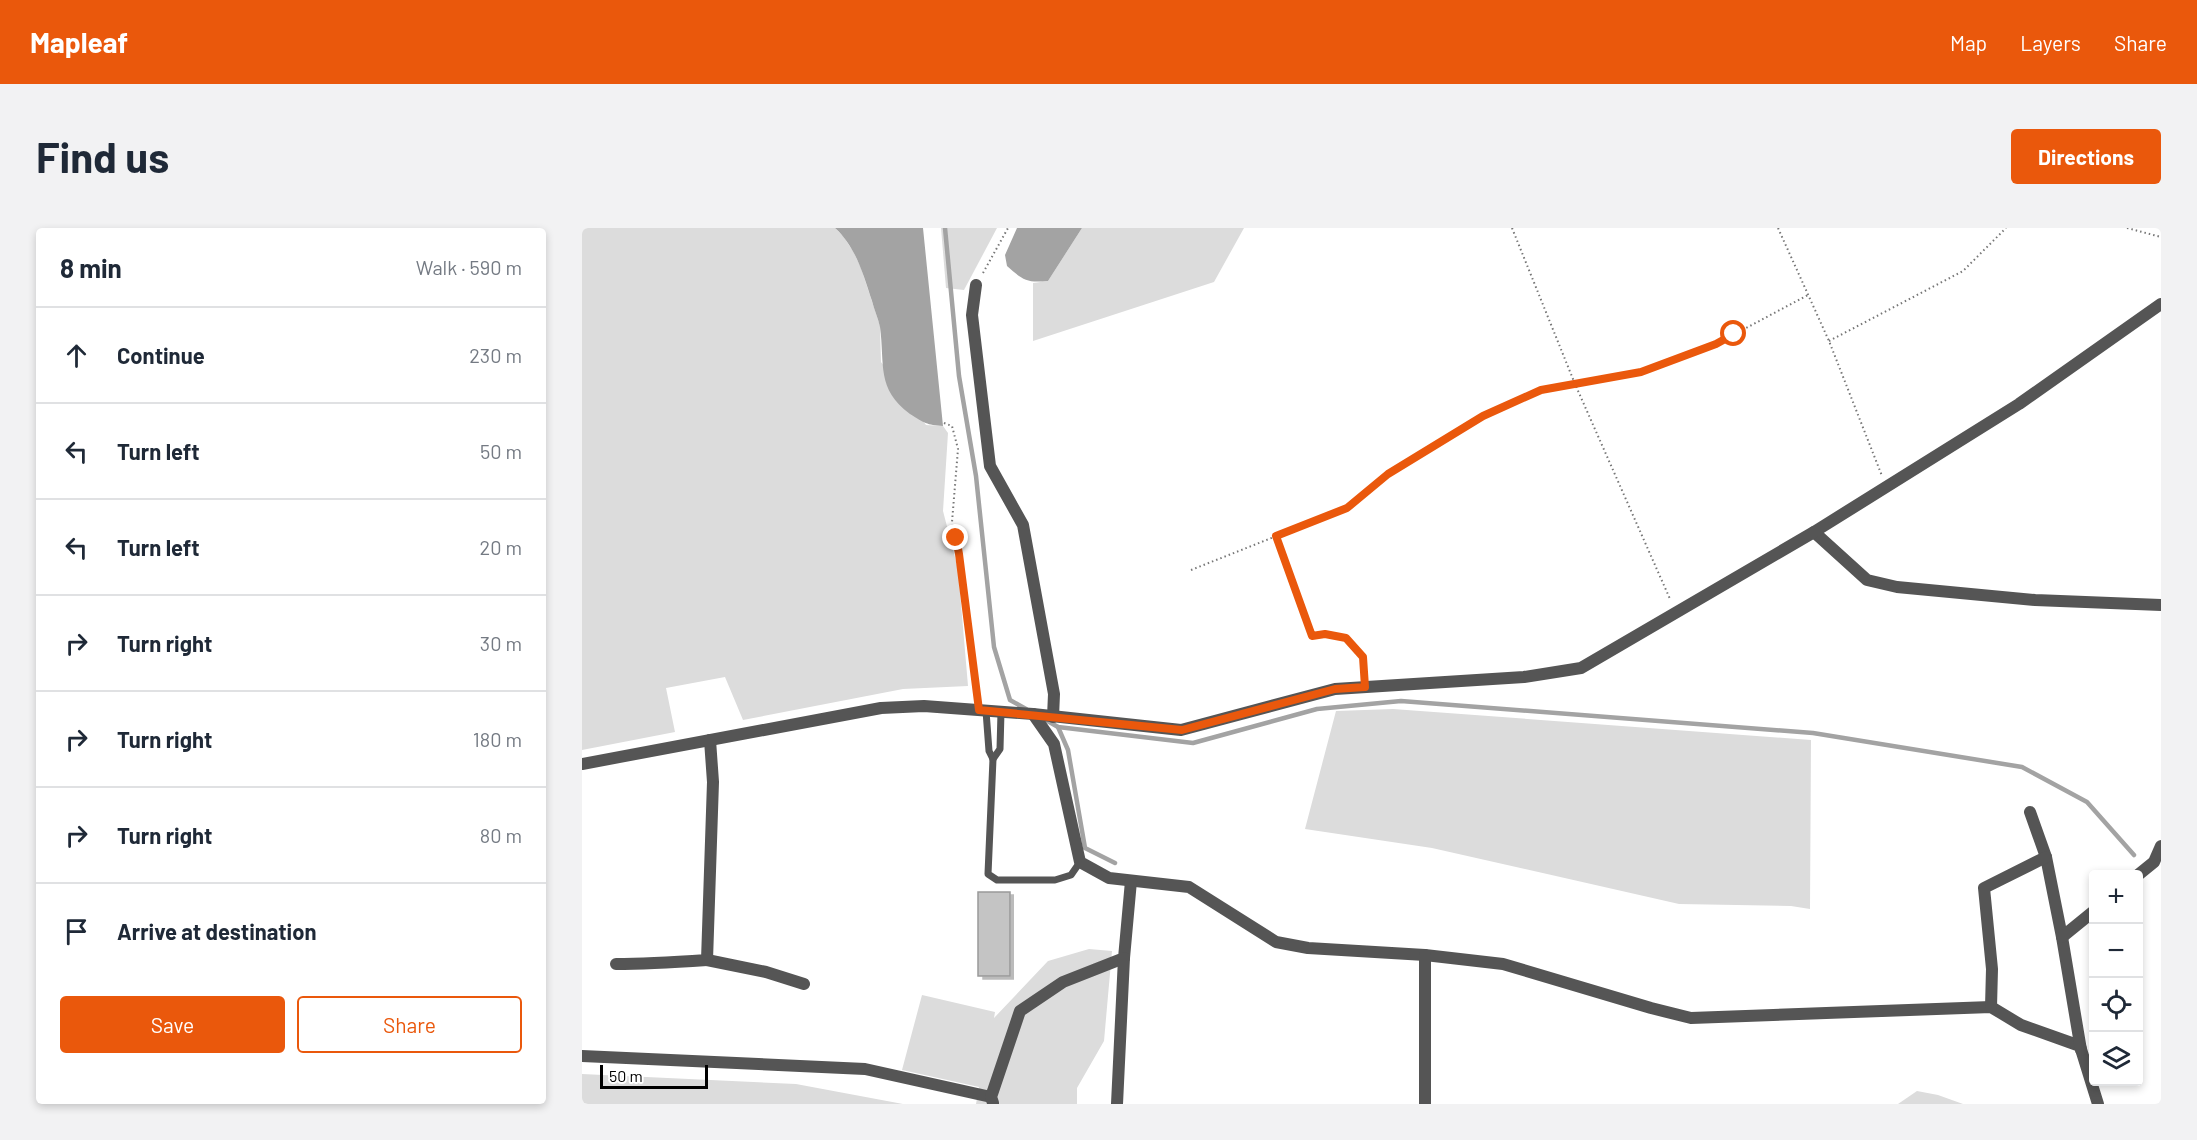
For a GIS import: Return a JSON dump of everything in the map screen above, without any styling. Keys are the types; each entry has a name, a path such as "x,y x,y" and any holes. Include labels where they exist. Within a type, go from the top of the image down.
{"street":[{"path":"976,285 972,315 990,466 1023,525 1054,694 1051,717"},
{"path":"582,764 881,708 924,706 983,710 1182,730 1335,689 1524,676 1581,668 1814,532 2019,404 2161,304"},
{"path":"1814,532 1867,580 1897,588 2035,600 2161,605"},
{"path":"1033,714 1054,744 1080,862 1109,878 1189,887 1276,942 1308,948 1425,955 1503,964 1691,1018 1991,1007 2020,1025 2080,1046 2081,1050"},
{"path":"707,960 713,782 710,740"},
{"path":"2030,812 2046,856 2081,1050 2098,1104"},
{"path":"2143,873 2159,865 2161,846"},
{"path":"1991,1007 1992,969 1984,888 2046,856"},
{"path":"1117,1104 1124,958 1131,881"},
{"path":"2062,936 2089,915"},
{"path":"1425,955 1425,1104"},
{"path":"582,1056 865,1069 992,1101 1020,1011 1063,982 1124,958"},
{"path":"616,964 707,960 766,972 804,984"}],"lane":[{"path":"983,710 989,752 993,759 988,874 997,880 1056,880 1071,875 1080,862"},
{"path":"993,759 1000,749 1001,712"}],"path":[{"path":"976,285 1008,228"},
{"path":"1512,228 1575,384 1676,613"},
{"path":"1778,228 1829,341 1886,487"},
{"path":"1829,341 1963,271 2006,228"},
{"path":"2127,228 2161,237"},
{"path":"1191,570 1347,508 1388,474 1483,416 1541,390 1641,372 1716,344 1808,295"},
{"path":"944,423 952,426 958,449 952,522 983,710"},
{"path":"1276,536 1312,636 1325,634 1346,638 1363,657 1365,687"}],"shaded area":[{"path":"582,228 835,228 843,236 861,268 880,326 881,362 926,425 943,426 948,433 943,511 958,569 968,686 903,689 743,720 725,677 666,688 675,732 582,750"},
{"path":"835,228 923,228 943,426 919,420 899,405 892,395 884,375 880,327 865,281 854,252"},
{"path":"941,228 997,228 964,290 946,288"},
{"path":"1017,228 1082,228 1048,281 1041,282 1025,280 1007,266 1005,255"},
{"path":"1082,228 1244,228 1214,282 1033,341 1033,283 1048,281"},
{"path":"1393,709 1811,740 1810,909 1791,906 1679,904 1432,848 1305,829 1336,711"},
{"path":"1089,949 1112,951 1104,1041 1077,1088 1077,1104 976,1104 979,1087 902,1070 922,995 995,1012 994,1018 1048,961"},
{"path":"582,1074 796,1084 903,1104 582,1104"},
{"path":"1917,1091 1938,1095 1963,1104 1898,1104"}],"building":[{"path":"978,892 1010,892 1010,976 978,976"}],"waterway":[{"path":"945,228 959,376 976,476 994,647 1010,700 1026,709"},
{"path":"1044,719 1058,727 1193,743 1317,709 1401,701 1813,733 2022,767 2087,802 2134,855"},
{"path":"1058,727 1068,750 1085,848 1115,863"}],"route":[{"path":"956,538 979,710 1182,730 1335,689 1365,687 1363,657 1346,638 1325,634 1312,636 1276,536 1347,508 1388,474 1483,416 1541,390 1641,372 1716,344 1734,334"}]}
